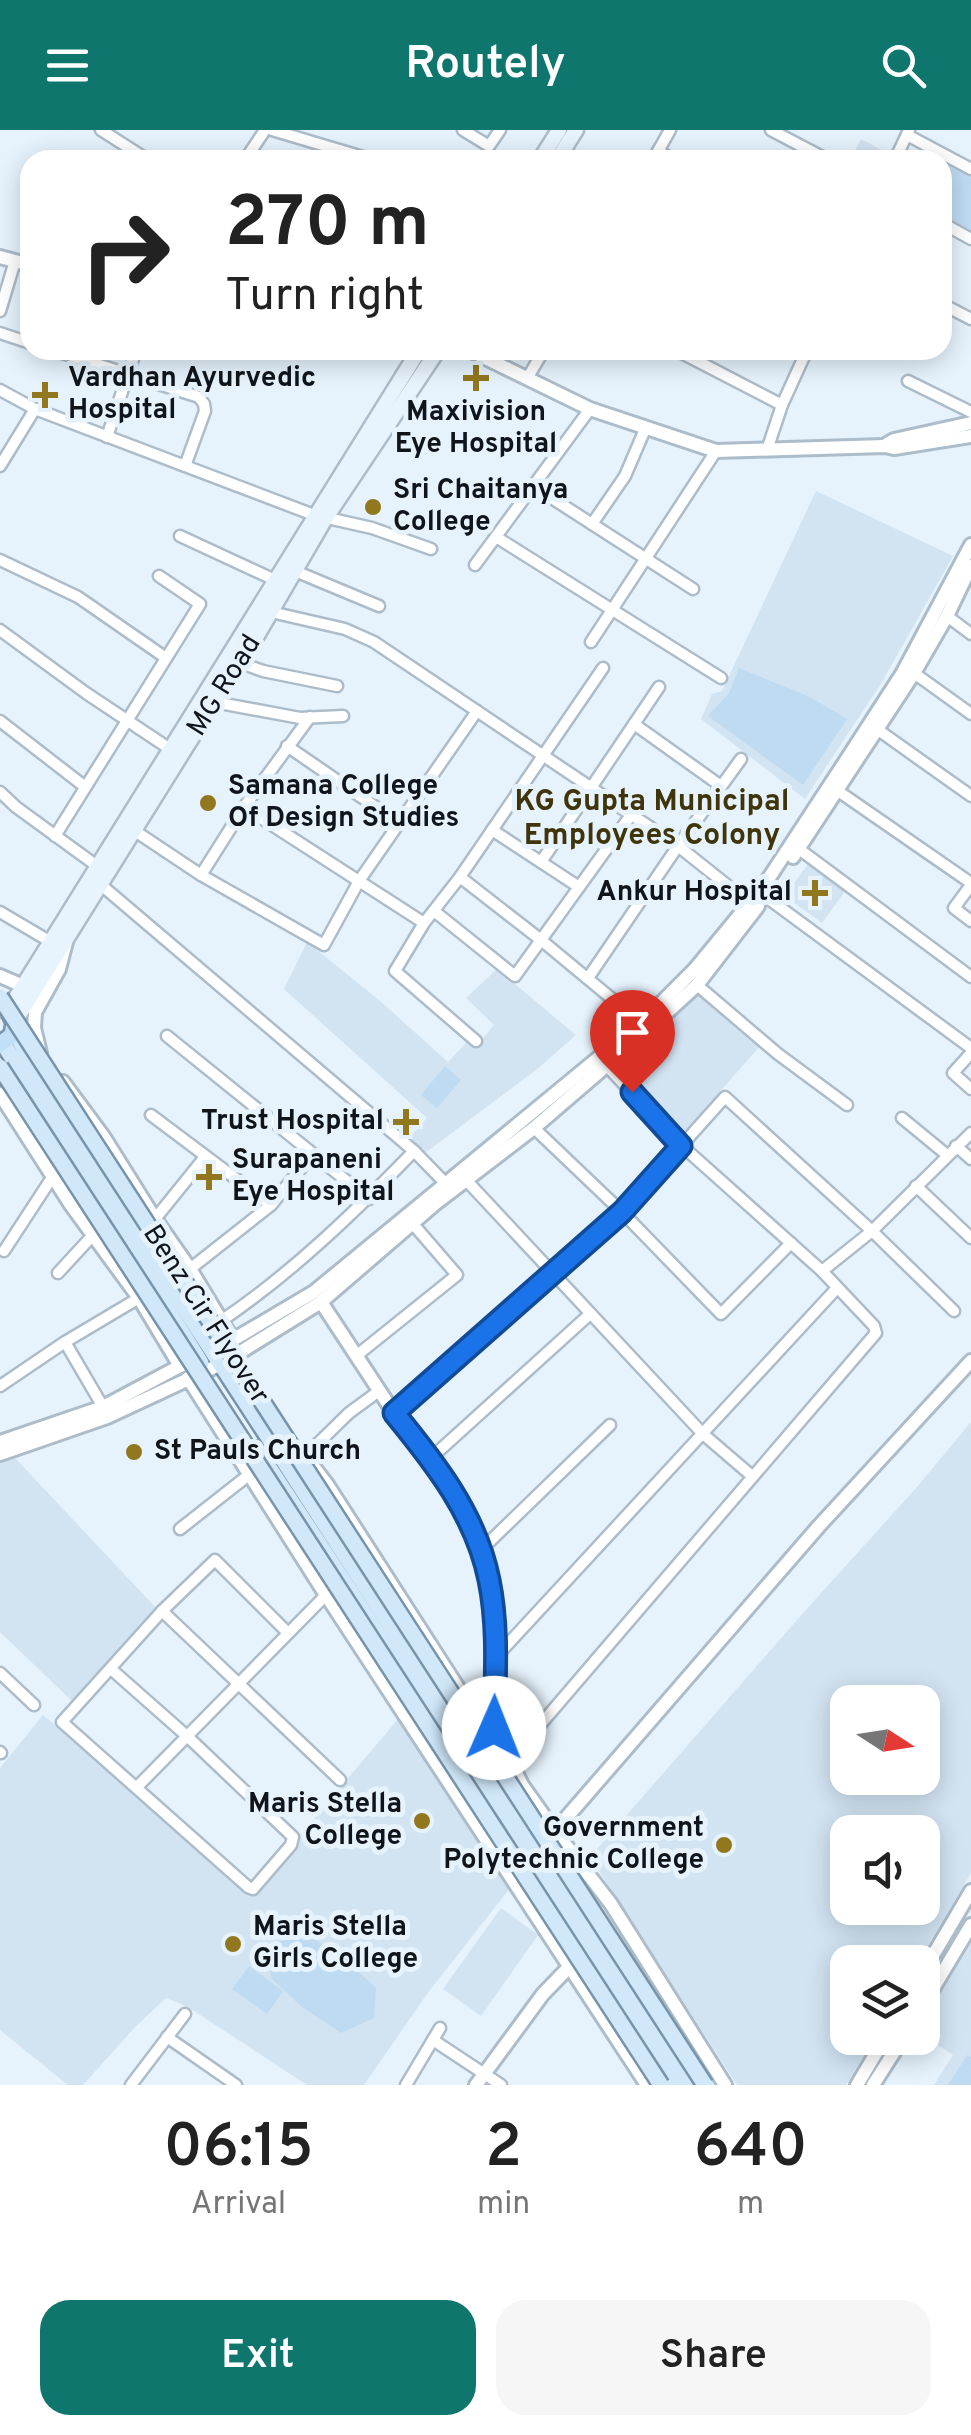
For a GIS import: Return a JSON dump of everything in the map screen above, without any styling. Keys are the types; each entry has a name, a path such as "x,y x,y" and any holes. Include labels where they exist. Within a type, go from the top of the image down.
{"highway":[{"path":"1,1044 8,1040 7,1014"}],"main road":[{"name":"MG Road","path":"7,1014 23,986 59,940 97,866 214,702 224,675 241,663 295,572 320,517 413,360"},
{"name":"MG Road","path":"7,1014 135,831 275,580 431,360"},
{"path":"7,1014 37,1076 166,1281 689,2085"},
{"name":"Benz Cir Flyover","path":"7,1014 706,2085"},
{"path":"1,1044 202,1365 675,2085"},
{"name":"Benz Cir Flyover","path":"0,1067 661,2085"}],"street":[{"path":"100,130 132,150"},
{"path":"253,150 268,130 343,150"},
{"path":"463,130 489,146 500,130"},
{"path":"772,130 809,150"},
{"path":"908,132 939,150"},
{"path":"0,257 20,262"},
{"path":"0,311 14,261"},
{"path":"84,360 199,397 205,411 185,466"},
{"path":"106,437 133,360"},
{"path":"490,360 590,409 716,451 894,448 971,436"},
{"path":"528,377 538,360"},
{"path":"695,360 782,405"},
{"path":"767,450 802,360"},
{"path":"908,381 971,412"},
{"path":"0,390 35,409 320,517 372,528 431,549"},
{"path":"0,466 35,409"},
{"path":"475,566 590,409"},
{"path":"885,446 894,440 971,423"},
{"path":"592,524 625,476 646,427"},
{"path":"591,642 716,451"},
{"path":"533,486 692,590"},
{"path":"180,536 275,580"},
{"path":"496,537 721,678"},
{"path":"235,1346 320,1302 413,1224 449,1187 467,1181 534,1128 607,1066 753,906 766,897 838,791 971,545"},
{"path":"0,560 78,597 166,658"},
{"path":"295,572 379,606"},
{"path":"0,1442 103,1407 217,1358 314,1292 697,985 914,673 969,573"},
{"path":"55,836 200,604 158,576"},
{"path":"270,612 345,629 374,642 678,846 753,906"},
{"path":"947,616 971,634"},
{"path":"0,630 176,752"},
{"path":"241,663 337,686"},
{"path":"476,1041 396,972 424,923 460,877 603,668"},
{"path":"914,673 971,714"},
{"path":"541,862 658,687"},
{"path":"214,702 300,718 343,716"},
{"path":"135,831 201,875 324,945 360,881 477,710"},
{"path":"201,875 244,807 310,717"},
{"path":"0,721 84,786"},
{"path":"634,724 721,786"},
{"path":"874,727 971,796"},
{"path":"287,746 399,824"},
{"path":"588,978 741,759"},
{"path":"838,791 971,884 954,908 971,921"},
{"path":"0,792 97,866"},
{"path":"244,807 424,923"},
{"path":"434,911 515,976 630,815"},
{"path":"492,830 579,886"},
{"path":"799,849 971,977"},
{"path":"460,877 645,1026"},
{"path":"100,884 414,1151 449,1187"},
{"path":"766,897 971,1050 953,1073 971,1089"},
{"path":"0,912 29,931 59,940 59,968 35,1012 40,1053 37,1076"},
{"path":"0,976 23,986"},
{"path":"697,985 778,1054 847,1105"},
{"path":"168,1036 368,1199"},
{"path":"40,1053 103,1136 305,1456 480,1722 494,1728"},
{"path":"510,1760 876,1333 874,1326 822,1271 681,1146 607,1066"},
{"path":"0,1086 32,1093"},
{"path":"0,1094 140,1298 326,1596 647,2085"},
{"path":"394,1413 622,1212 725,1096 954,1312"},
{"path":"151,1115 271,1205"},
{"path":"902,1118 971,1159"},
{"path":"534,1128 721,1314 791,1244"},
{"path":"822,1271 872,1231 971,1134"},
{"path":"221,1321 249,1302 368,1199 414,1151"},
{"path":"190,1269 271,1205 312,1154"},
{"path":"154,1219 205,1157"},
{"path":"4,1251 53,1176"},
{"path":"467,1181 703,1434 752,1476"},
{"path":"916,1186 971,1238"},
{"path":"356,1356 457,1274 413,1224"},
{"path":"58,1273 94,1236"},
{"path":"495,1658 837,1288"},
{"path":"0,1386 140,1298"},
{"path":"320,1302 468,1517 481,1550 493,1610 494,1728 522,1784 612,1904 725,2085"},
{"path":"431,1458 590,1314"},
{"path":"66,1342 103,1407"},
{"path":"535,1847 580,1803 819,1526 971,1361"},
{"path":"0,1454 107,1418 184,1372"},
{"path":"305,1456 348,1413 379,1390"},
{"path":"481,1550 610,1425"},
{"path":"180,1529 250,1474"},
{"path":"111,1669 293,1837 291,1845 253,1889 62,1722 162,1612 214,1560 288,1634"},
{"path":"138,1787 326,1596"},
{"path":"162,1612 340,1780"},
{"path":"0,1673 34,1705"},
{"path":"939,1945 971,1891"},
{"path":"940,1977 971,1925"},
{"path":"479,2079 543,1994 585,1950"},
{"path":"130,2085 185,2014"},
{"path":"406,2085 440,2028"},
{"path":"167,2037 236,2085"},
{"path":"433,2040 479,2079 501,2085"},
{"path":"858,2085 875,2055"},
{"path":"873,2085 892,2055"}],"shaded area":[{"path":"861,139 882,150 856,150"},
{"path":"952,164 971,174 971,233 952,222"},
{"path":"816,491 953,556 882,682 805,799 701,719 712,694 722,691"},
{"path":"739,668 810,697 847,719 803,785 708,716 729,693"},
{"name":"Ankur Hospital","path":"808,864 845,891 822,923 785,896"},
{"path":"307,942 448,1062 468,1041 477,1046 494,1025 466,998 497,969 576,1035 425,1153 409,1138 427,1118 284,989"},
{"path":"705,987 768,1037 681,1136 611,1067"},
{"path":"445,1066 461,1080 437,1108 421,1095"},
{"name":"Government Polytechnic College","path":"971,1422 971,1873 928,1945 830,1945 830,2055 864,2055 846,2085 737,2085 590,1857"},
{"path":"15,1458 157,1609 73,1702 0,1632 0,1462"},
{"name":"Maris Stella Girls College","path":"43,1715 251,1893 399,1718 510,1888 427,1994 364,2085 307,2085 188,2007 166,1998 83,2085 68,2085 0,2030 0,1768"},
{"path":"501,1908 538,1935 481,2016 443,1989"},
{"path":"971,1929 971,2085 934,2085 953,2055 940,2046 940,1983"},
{"path":"306,1933 348,1962 376,1988 374,2018 341,2033 302,2007 272,1979 266,1956 278,1942"},
{"path":"249,1966 283,1991 267,2014 232,1989"},
{"path":"967,2055 971,2057 971,2085 948,2085"}],"place":[{"name":"Maxivision Eye Hospital","path":"476,378"},
{"name":"Vardhan Ayurvedic Hospital","path":"45,395"},
{"name":"Sri Chaitanya College","path":"373,507"},
{"name":"Samana College Of Design Studies","path":"208,803"},
{"name":"Ankur Hospital","path":"815,893"},
{"name":"Trust Hospital","path":"406,1122"},
{"name":"Surapaneni Eye Hospital","path":"209,1177"},
{"name":"St Pauls Church","path":"134,1452"},
{"name":"Maris Stella College","path":"422,1821"},
{"name":"Government Polytechnic College","path":"724,1845"},
{"name":"Maris Stella Girls College","path":"233,1944"}],"district":[{"name":"KG Gupta Municipal Employees Colony","path":"652,819"}],"route":[{"path":"494,1728 493,1610 481,1550 468,1517 442,1475 394,1413 622,1212 681,1146 632,1092"}]}
